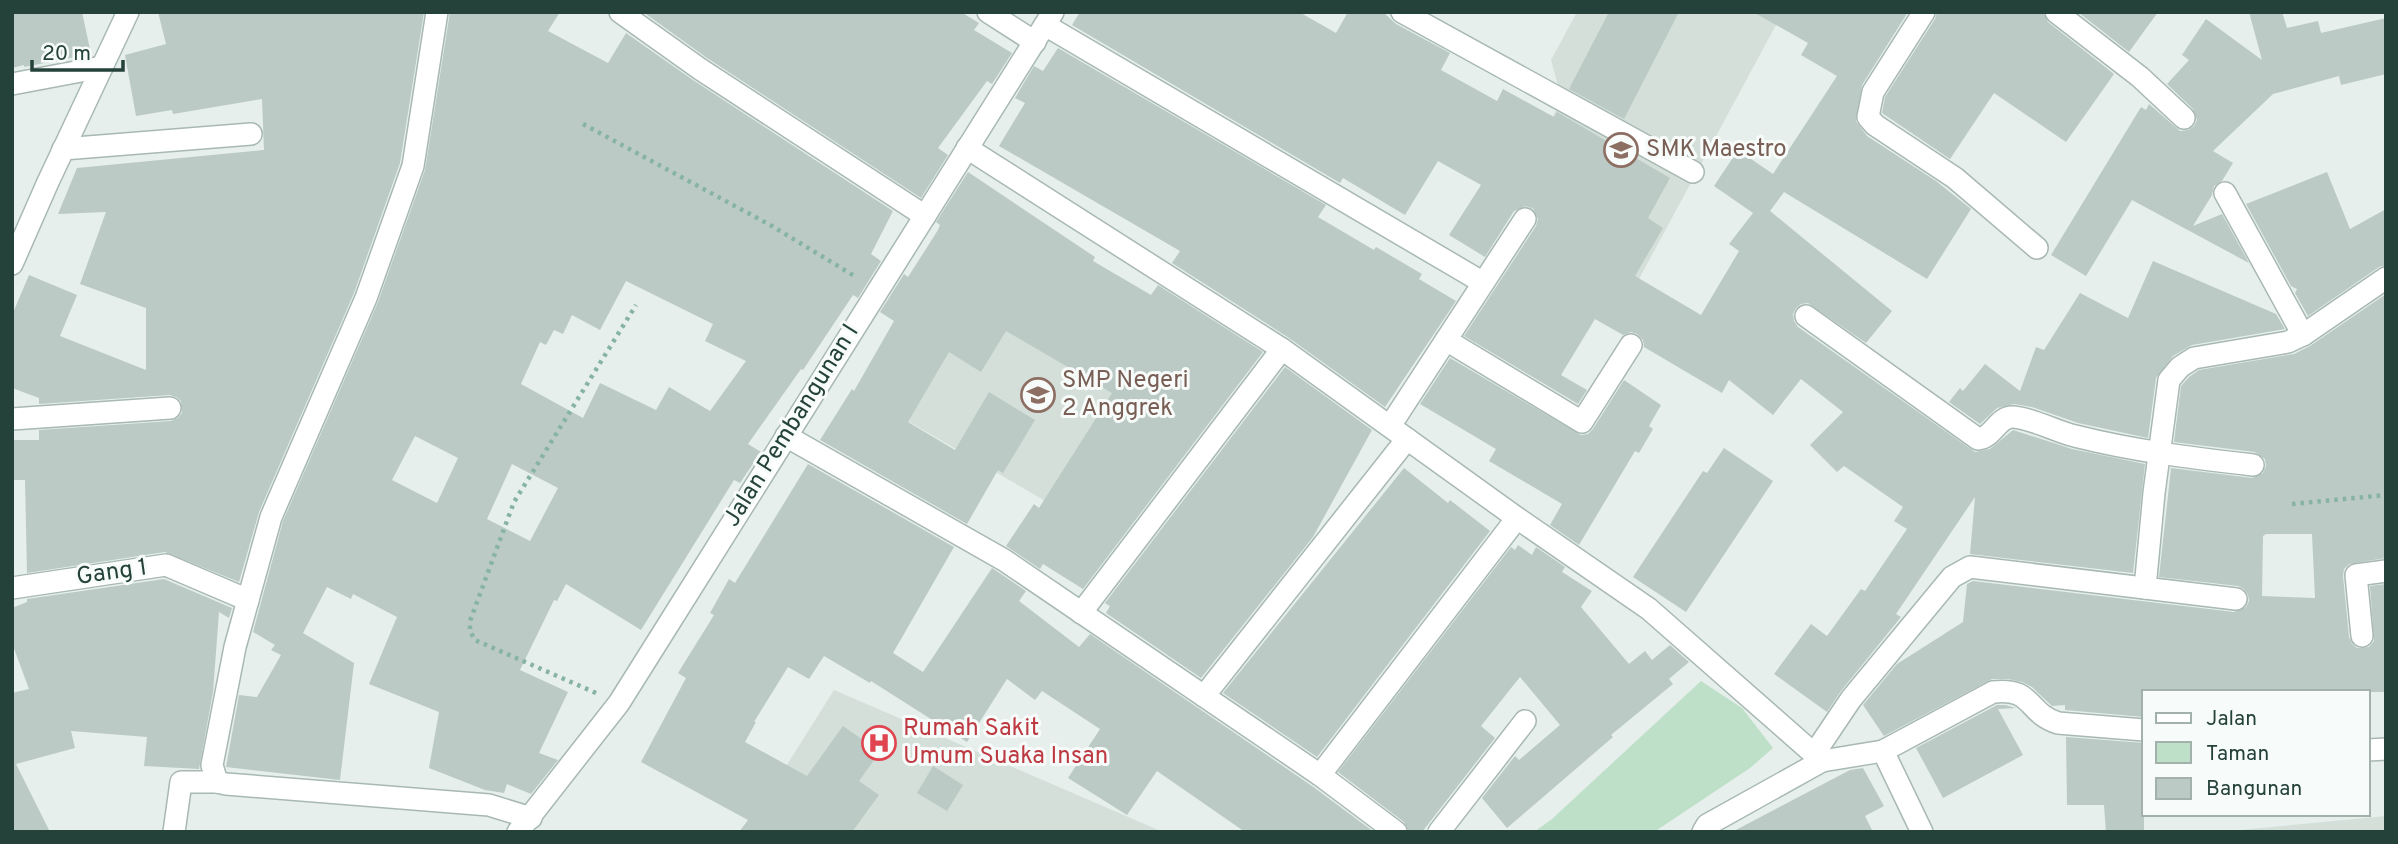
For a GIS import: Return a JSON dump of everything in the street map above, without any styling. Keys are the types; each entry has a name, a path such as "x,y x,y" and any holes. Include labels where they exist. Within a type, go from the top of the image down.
{"street":[{"path":"217,782 212,765 235,647 271,517 366,298 413,166 437,12"},
{"path":"620,12 700,69 925,216"},
{"path":"988,12 1044,26 1482,282"},
{"path":"1402,12 1693,172"},
{"path":"1924,12 1873,92 1868,117 1875,125 1955,178 2037,248"},
{"path":"2056,12 2140,77 2183,118"},
{"path":"12,264 21,223 63,149 102,67 132,13"},
{"name":"Jalan Pembangunan I","path":"525,825 619,703 1044,26"},
{"path":"12,84 102,67"},
{"path":"63,149 251,134"},
{"path":"967,148 1282,349 1649,609 1818,757"},
{"path":"2225,193 2303,335"},
{"path":"1390,426 1525,219"},
{"path":"2146,587 2169,380 2180,367 2194,358 2288,342 2303,335 2386,278"},
{"path":"1806,316 1978,439 1985,438 2002,421 2015,417 2073,436 2159,455 2253,465"},
{"path":"1446,340 1581,422 1631,345"},
{"path":"1081,613 1282,349"},
{"path":"12,419 170,408"},
{"path":"786,436 1004,560 1320,775 1396,832"},
{"path":"1204,696 1407,439"},
{"path":"1320,775 1517,518"},
{"name":"Gang 1","path":"12,588 166,565 248,600"},
{"path":"1818,757 1851,699 1952,577 1970,567 2236,599"},
{"path":"2362,636 2356,575 2386,571"},
{"path":"1703,832 1707,825 1818,757 1883,751 1993,692 2008,690 2022,695 2047,720 2058,723 2142,730"},
{"path":"1440,832 1525,722"},
{"path":"1883,751 1922,832"},
{"path":"174,832 181,782 217,782 489,805 525,825"}],"path":[{"path":"583,124 772,226 877,290"},
{"path":"619,703 475,640 470,631 470,621 514,502 636,305"},
{"path":"2292,504 2386,495"}],"shaded area":[{"name":"SMK Maestro","path":"1577,12 1783,12 1639,279 1534,214 1505,200 1562,100 1551,60"},
{"name":"SMP Negeri 2 Anggrek","path":"993,257 1177,374 1085,524 899,416"},
{"name":"Rumah Sakit Umum Suaka Insan","path":"834,690 1163,832 740,832 768,795"},
{"path":"2386,816 2386,832 2219,832"}],"green space":[{"path":"1701,681 1742,708 1773,748 1750,768 1654,832 1534,832 1552,819"}],"building":[{"path":"12,12 82,12 91,54 12,68"},
{"path":"158,12 424,12 400,163 354,293 259,512 239,582 165,552 27,573 25,480 12,480 12,440 39,440 39,430 171,421 182,413 181,401 170,395 39,404 39,398 12,388 12,315 29,275 77,295 60,336 146,370 146,308 80,284 106,212 58,214 77,168 264,150 262,99 173,114 172,110 136,116 125,55 166,44"},
{"path":"450,12 560,12 548,31 608,63 626,33 893,211 871,254 881,261 858,298 853,295 803,370 801,369 748,444 761,452 740,483 734,480 641,630 566,584 557,601 554,600 520,670 568,692 539,753 558,760 531,794 507,784 504,793 485,790 429,768 439,712 369,684 397,617 353,594 351,599 327,587 303,633 354,663 340,780 226,767 239,695 257,697 281,655 271,650 275,645 253,632 283,521 378,302 425,170","holes":["626,281 713,324 705,341 746,361 710,411 669,387 656,410 600,383 583,418 521,384 540,342 546,345 554,330 563,334 572,315 600,330","415,436 458,458 437,503 392,480","512,464 558,488 530,541 487,519"]},
{"path":"643,12 961,12 979,23 974,30 1012,53 992,84 987,81 938,148 948,155 921,198 707,58"},
{"path":"1080,12 1299,12 1336,33 1348,12 1383,12 1396,24 1450,53 1441,70 1497,101 1503,89 1554,117 1557,112 1670,178 1648,218 1663,228 1635,276 1701,315 1739,251 1729,244 1753,213 1714,186 1738,150 1773,174 1837,76 1801,55 1808,43 1753,12 1908,12 1862,85 1856,121 1867,136 1936,181 1971,209 1927,279 1784,192 1770,211 1892,311 1866,343 1808,303 1796,308 1794,321 1798,327 1975,452 1990,449 2013,430 2072,449 2145,464 2133,573 1970,554 1975,497 1896,614 1901,617 1827,712 1774,674 1811,624 1827,636 1861,589 1865,591 1907,529 1894,521 1903,507 1844,466 1837,472 1810,445 1843,412 1801,379 1773,415 1729,380 1722,393 1644,347 1643,340 1637,334 1631,332 1623,335 1595,319 1561,375 1587,390 1578,404 1464,336 1536,226 1538,219 1533,208 1525,206 1514,211 1485,257 1449,235 1481,185 1438,161 1405,215 1343,178 1340,183 1072,25"},
{"path":"1609,12 1679,12 1624,119 1569,89"},
{"path":"1937,12 2043,12 2048,22 2114,74 2066,142 1994,93 1950,159 1882,113 1885,97"},
{"path":"2078,12 2158,12 2129,52"},
{"path":"2249,12 2282,12 2287,28 2318,21 2321,33 2386,18 2386,74 2341,85 2339,76 2273,94 2213,151 2233,163 2222,181 2214,186 2212,195 2193,226 2222,214 2249,263 2132,200 2086,276 2051,255 2141,107 2146,110 2149,104 2180,131 2194,126 2197,120 2193,109 2167,84 2189,60 2182,55 2206,19 2262,60"},
{"path":"1058,48 1326,205 1318,217 1422,274 1419,279 1456,301 1385,407 1289,338 1172,263 1180,251 999,146 1025,103 1015,98 1034,66 1043,71"},
{"path":"968,172 1095,257 1093,261 1151,295 1158,285 1263,352 1083,589 1043,564 1040,569 1006,546 1034,504 1039,508 1112,393 1006,331 981,372 949,352 908,422 955,450 989,392 1035,420 1003,473 998,470 967,524 820,440 852,389 854,391 894,321 880,312 904,274 908,277 938,230 940,225 936,222"},
{"path":"2327,172 2350,229 2386,209 2386,265 2379,267 2308,316 2295,293 2297,289 2291,286 2246,204"},
{"path":"2153,261 2276,314 2285,329 2192,345 2173,356 2156,378 2148,438 2078,423 2032,407 2014,404 1997,408 1980,424 1949,402 1960,388 1963,391 1985,364 2020,391 2036,347 2044,350 2080,293 2128,318"},
{"path":"2386,294 2386,558 2349,564 2344,569 2343,576 2349,637 2357,648 2369,647 2374,641 2370,586 2386,584 2386,692 2142,690 2142,717 2065,710 2065,705 2052,706 2032,687 2022,682 1992,679 1884,736 1863,705 1897,664 1963,622 1967,584 1973,581 2234,612 2246,607 2248,595 2238,586 2159,577 2171,468 2252,478 2263,473 2266,466 2265,459 2255,452 2174,442 2181,386 2199,370 2294,354","holes":["2312,534 2315,598 2262,596 2263,536"]},
{"path":"1450,358 1581,435 1588,434 1593,429 1624,380 1661,405 1649,426 1653,429 1639,453 1635,451 1579,545 1550,525 1562,504 1489,461 1496,449 1420,404"},
{"path":"1285,367 1372,430 1313,537 1201,678 1106,613 1110,606 1105,603"},
{"path":"1724,448 1773,481 1686,612 1633,577 1703,471 1707,473"},
{"path":"808,464 954,547 893,653 923,672 992,568 1026,591 1019,601 1079,647 1090,634 1312,786 1374,832 1245,832 1157,771 1127,815 1068,778 1100,729 1042,691 1035,700 1007,679 967,742 871,681 870,683 824,656 809,679 788,667 754,722 745,742 807,776 843,726 880,752 859,781 879,795 852,832 739,832 748,820 641,762 686,678 678,673 714,615 710,613 729,579 735,583"},
{"path":"1404,468 1448,503 1450,500 1490,531 1317,757 1223,693"},
{"path":"1518,545 1532,555 1536,547 1565,567 1562,572 1592,591 1581,607 1629,664 1645,651 1652,660 1670,645 1689,662 1669,679 1673,684 1611,735 1613,737 1507,828 1482,798 1515,756 1519,760 1560,725 1520,677 1481,726 1495,738 1422,832 1409,832 1404,822 1338,772 1511,547 1515,550"},
{"path":"164,579 232,608 229,618 219,612 213,692 199,769 144,766 147,737 71,731 75,748 16,764 50,832 12,832 12,693 29,689 12,643 12,608 27,602 27,599"},
{"path":"1997,705 2016,708 1998,709 2023,755 1943,798 1916,748"},
{"path":"2066,737 2142,743 2144,832 2106,832 2104,805 2067,805"},
{"path":"933,766 963,785 947,811 917,793"},
{"path":"1863,768 1884,806 1865,816 1873,832 1732,832 1850,770"}],"place":[{"name":"SMK Maestro","path":"1621,150"},
{"name":"SMP Negeri 2 Anggrek","path":"1038,395"},
{"name":"Rumah Sakit Umum Suaka Insan","path":"879,743"}]}
